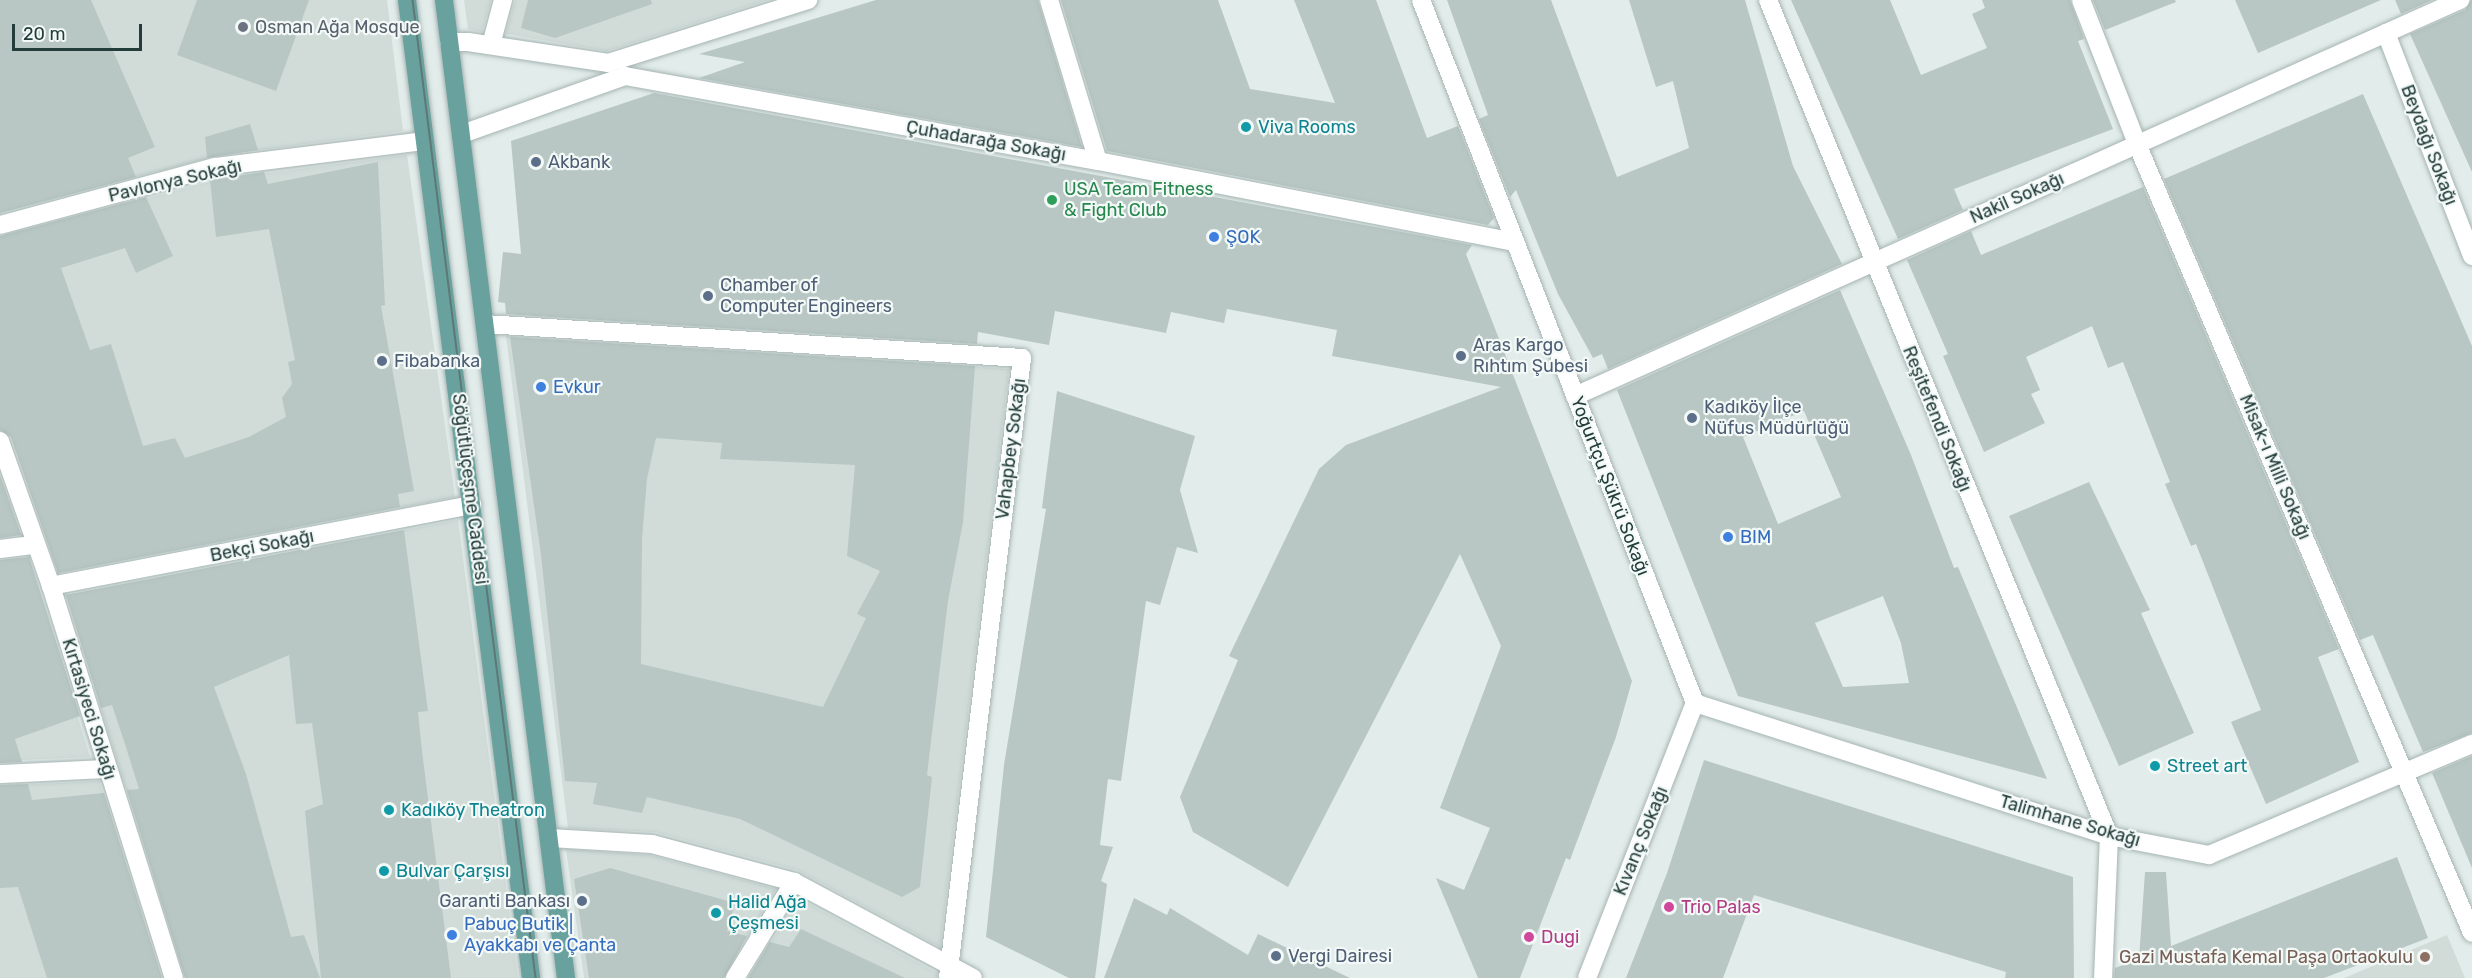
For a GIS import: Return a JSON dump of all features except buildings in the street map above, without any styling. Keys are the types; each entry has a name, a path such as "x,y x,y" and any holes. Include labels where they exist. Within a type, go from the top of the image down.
{"main road":[{"name":"Söğütlüçeşme Caddesi","path":"407,0 531,978"},
{"name":"Söğütlüçeşme Caddesi","path":"444,0 566,978"}],"street":[{"path":"491,45 502,0"},
{"path":"449,42 491,45 608,63 808,0"},
{"path":"1049,0 1098,160"},
{"name":"Yoğurtçu Şükrü Sokağı","path":"1421,0 1695,703"},
{"name":"Reşitefendi Sokağı","path":"1768,0 1872,263 2109,836"},
{"name":"Misak-ı Milli Sokağı","path":"2081,0 2137,144 2406,772 2472,933"},
{"name":"Nakil Sokağı","path":"1575,396 2460,0"},
{"name":"Beydağı Sokağı","path":"2385,33 2472,256"},
{"name":"Çuhadarağa Sokağı","path":"462,134 625,76 1098,160 1515,242"},
{"name":"Pavlonya Sokağı","path":"0,225 215,167 424,141"},
{"name":"Vahapbey Sokağı","path":"485,324 1022,358 949,972"},
{"name":"Kırtasiyeci Sokağı","path":"0,441 51,586 174,978"},
{"name":"Bekçi Sokağı","path":"51,586 472,505"},
{"path":"0,549 35,545"},
{"name":"Talimhane Sokağı","path":"1695,703 2109,836 2209,855 2472,744"},
{"name":"Kıvanç Sokağı","path":"1587,978 1695,703"},
{"path":"0,774 107,769"},
{"path":"2103,978 2109,836"},
{"path":"550,838 652,844 794,882 949,972 973,978"},
{"path":"735,978 794,882"}],"shaded area":[{"path":"0,0 387,0 403,131 215,156 0,213"},
{"path":"464,0 491,0 482,32 468,29"},
{"path":"515,0 768,0 607,51 506,34"},
{"path":"407,155 455,497 59,573 0,405 0,238 216,180"},
{"path":"506,336 1009,369 940,947 797,870 655,832 568,828"},
{"path":"458,520 518,978 185,978 66,595"},
{"path":"0,561 58,653 90,757 0,761"},
{"path":"99,781 161,978 0,978 0,786"},
{"path":"566,849 649,855 776,889 722,978 584,978"},
{"path":"798,898 937,973 937,978 750,978"},
{"name":"Gazi Mustafa Kemal Paşa Ortaokulu","path":"2447,935 2465,978 2344,978"}],"tram line":[{"path":"413,0 536,978"}],"place":[{"name":"Osman Ağa Mosque","path":"243,27"},
{"name":"Viva Rooms","path":"1246,127"},
{"name":"Akbank","path":"536,162"},
{"name":"USA Team Fitness & Fight Club","path":"1052,200"},
{"name":"ŞOK","path":"1214,237"},
{"name":"Chamber of Computer Engineers","path":"708,296"},
{"name":"Aras Kargo Rıhtım Şubesi","path":"1461,356"},
{"name":"Fibabanka","path":"382,361"},
{"name":"Evkur","path":"541,387"},
{"name":"Kadıköy İlçe Nüfus Müdürlüğü","path":"1692,418"},
{"name":"BIM","path":"1728,537"},
{"name":"Street art","path":"2155,766"},
{"name":"Kadıköy Theatron","path":"389,810"},
{"name":"Bulvar Çarşısı","path":"384,871"},
{"name":"Garanti Bankası","path":"582,901"},
{"name":"Trio Palas","path":"1669,907"},
{"name":"Halid Ağa Çeşmesi","path":"716,913"},
{"name":"Pabuç Butik | Ayakkabı ve Çanta","path":"452,935"},
{"name":"Dugi","path":"1529,937"},
{"name":"Vergi Dairesi","path":"1276,956"},
{"name":"Gazi Mustafa Kemal Paşa Ortaokulu","path":"2425,957"}]}
